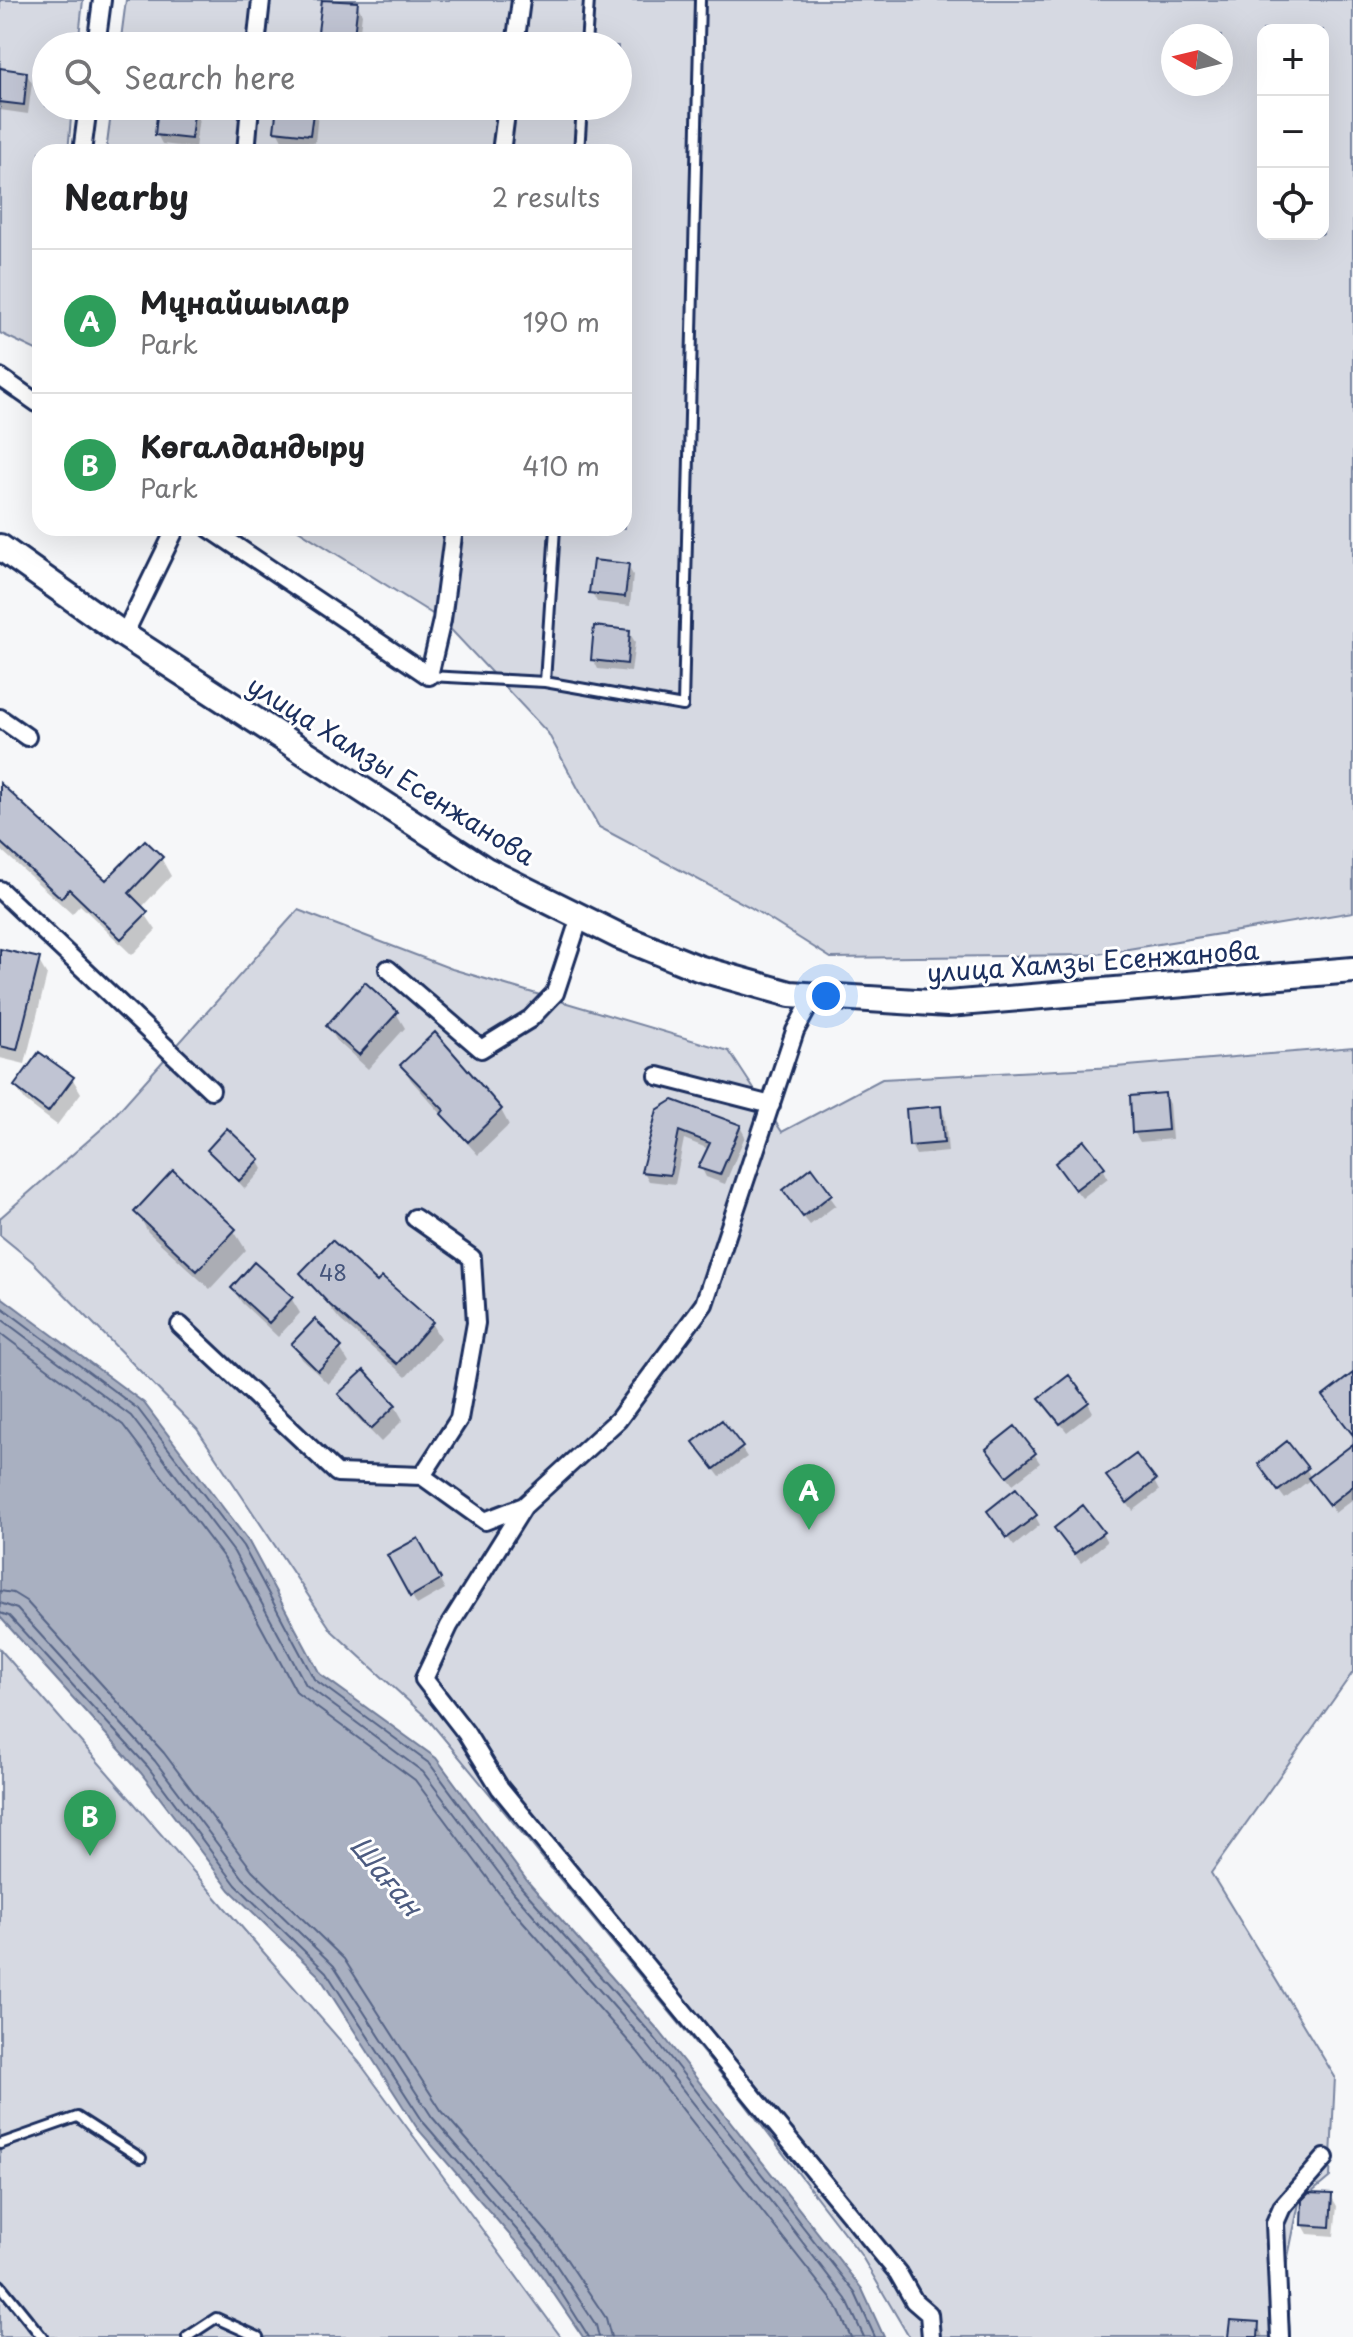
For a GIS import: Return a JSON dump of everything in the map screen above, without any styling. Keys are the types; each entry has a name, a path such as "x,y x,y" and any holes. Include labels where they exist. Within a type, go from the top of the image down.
{"street":[{"path":"98,32 102,0"},
{"path":"258,32 261,0"},
{"path":"517,32 521,0"},
{"path":"83,144 86,120"},
{"path":"247,144 249,120"},
{"path":"502,144 505,120"},
{"path":"0,377 32,399"},
{"path":"124,635 172,536"},
{"path":"221,536 429,676 442,620 453,536"},
{"name":"улица Хамзы Есенжанова","path":"0,547 124,635 486,870 580,917 698,968 790,994 948,1004 1353,970"},
{"path":"0,718 27,737"},
{"path":"0,890 211,1090"},
{"path":"388,969 481,1049 530,1019 555,993 580,917"},
{"path":"814,996 795,1031 704,1304 618,1420 524,1506 457,1612 424,1679 466,1733 500,1788 898,2273 914,2301 929,2314 931,2337"},
{"path":"658,1076 771,1105"},
{"path":"415,1218 472,1258 476,1323 459,1419 422,1476"},
{"path":"180,1325 337,1473 422,1476 485,1521 524,1506"},
{"path":"1280,2337 1275,2223 1282,2207 1325,2158"}],"lane":[{"path":"587,32 589,0"},
{"path":"429,676 545,682 683,706 700,0"},
{"path":"580,144 581,120"},
{"path":"545,682 554,536"},
{"path":"0,2144 77,2117 141,2158"},
{"path":"0,2285 42,2337"},
{"path":"187,2337 216,2318 258,2337"}],"shaded area":[{"path":"0,0 83,0 80,32 32,32 32,120 71,120 69,144 32,144 32,348 0,333"},
{"path":"126,0 1353,0 1353,912 1092,955 831,958 750,907 599,827 548,733 442,620 308,536 632,536 632,144 107,144 110,120 632,120 632,32 122,32"},
{"path":"298,910 452,969 729,1051 782,1132 882,1079 1116,1067 1353,1047 1353,1672 1211,1873 1335,2077 1330,2177 1299,2203 1286,2267 1290,2337 909,2337 861,2255 739,2096 427,1718 332,1631 197,1429 33,1262 0,1235 0,1218 106,1125"},
{"path":"0,1649 359,2062 561,2337 0,2337"}],"water":[{"name":"Шаған","path":"0,1296 144,1403 249,1542 320,1674 436,1758 528,1882 660,2032 862,2289 884,2337 583,2337 528,2256 417,2128 319,1976 230,1890 141,1773 0,1617"}],"building":[{"path":"322,0 358,2 354,32 318,32"},
{"path":"0,68 27,72 24,105 0,102"},
{"path":"157,120 193,120 191,139 155,135"},
{"path":"275,120 312,120 310,135 274,131"},
{"path":"593,560 629,564 625,597 589,593"},
{"path":"594,626 630,630 627,664 591,660"},
{"path":"0,783 106,880 145,840 163,857 129,893 148,912 121,939 69,889 61,898 0,842"},
{"path":"0,949 40,958 17,1050 0,1046"},
{"path":"365,982 398,1012 359,1055 326,1026"},
{"path":"435,1032 502,1109 468,1142 441,1114 444,1110 400,1065"},
{"path":"39,1052 74,1077 48,1112 14,1086"},
{"path":"1165,1093 1168,1130 1132,1133 1130,1096"},
{"path":"673,1100 741,1125 720,1175 698,1168 710,1143 679,1131 670,1175 641,1172 657,1110"},
{"path":"941,1106 944,1143 909,1146 906,1109"},
{"path":"227,1128 260,1159 239,1181 207,1150"},
{"path":"1084,1140 1105,1167 1075,1190 1055,1163"},
{"path":"812,1167 832,1194 803,1217 783,1190"},
{"path":"173,1170 236,1229 197,1271 134,1212"},
{"path":"332,1240 377,1282 382,1277 433,1322 397,1364 330,1305 300,1273"},
{"path":"254,1262 293,1297 269,1323 231,1288"},
{"path":"315,1319 342,1347 318,1371 291,1344"},
{"path":"364,1370 396,1405 371,1429 338,1394"},
{"path":"1353,1373 1353,1435 1323,1396"},
{"path":"1069,1375 1089,1402 1060,1424 1039,1398"},
{"path":"722,1420 743,1447 714,1469 693,1442"},
{"path":"1015,1426 1036,1453 1007,1476 986,1449"},
{"path":"1287,1441 1308,1468 1278,1491 1258,1464"},
{"path":"1353,1444 1353,1486 1329,1505 1308,1478"},
{"path":"1136,1454 1156,1480 1127,1503 1106,1476"},
{"path":"1016,1488 1037,1515 1007,1538 987,1511"},
{"path":"1083,1505 1104,1532 1074,1554 1054,1528"},
{"path":"418,1538 441,1579 410,1597 387,1555"},
{"path":"1309,2193 1332,2194 1330,2227 1301,2225 1302,2200"},
{"path":"1230,2320 1259,2322 1258,2337 1228,2337"}],"place":[{"name":"Мұнайшылар","path":"809,1530"},
{"name":"Көгалдандыру","path":"90,1856"}]}
